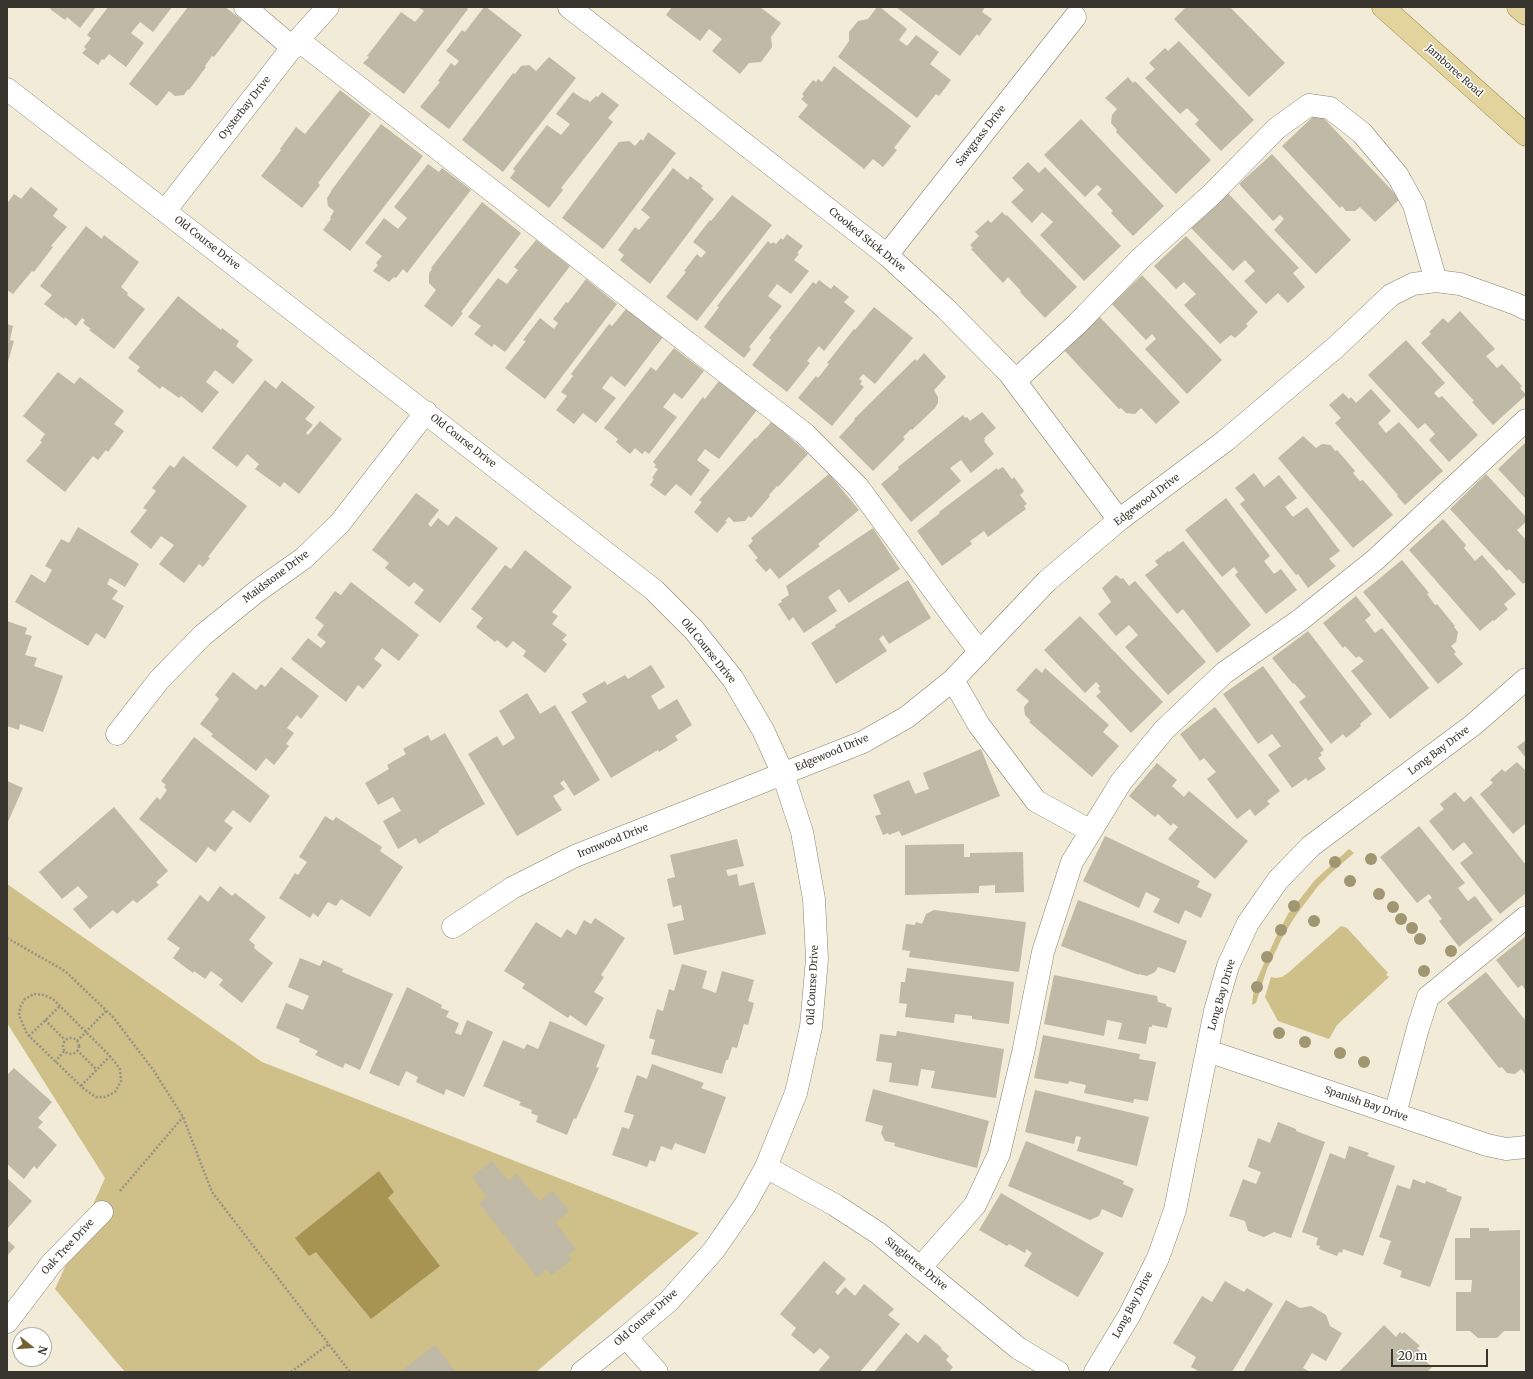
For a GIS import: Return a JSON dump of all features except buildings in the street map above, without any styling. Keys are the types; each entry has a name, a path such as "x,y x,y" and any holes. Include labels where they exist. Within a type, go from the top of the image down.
{"main road":[{"name":"Jamboree Road","path":"1382,7 1526,135"},
{"path":"1518,7 1526,14"}],"street":[{"path":"245,7 296,44 805,434 858,487 980,652"},
{"name":"Oysterbay Drive","path":"166,211 296,44 328,7"},
{"name":"Crooked Stick Drive","path":"580,10 887,255 946,309 1015,381 1119,520"},
{"name":"Sawgrass Drive","path":"887,255 1075,17"},
{"name":"Old Course Drive","path":"7,89 654,590 694,630 733,679 763,730 783,774 802,832 814,899 816,959 811,1027 796,1093 766,1167 745,1205 714,1250 669,1301 582,1372"},
{"path":"1015,381 1077,324 1141,258 1211,195 1277,128 1309,105 1330,108 1362,133 1398,176 1414,205 1436,281"},
{"name":"Edgewood Drive","path":"783,774 863,742 907,717 953,680 1047,581 1119,520 1226,441 1336,347 1391,295 1413,284 1436,281 1460,284 1526,309"},
{"name":"Maidstone Drive","path":"117,734 159,680 203,635 256,592 304,558 340,523 426,412"},
{"path":"920,1268 975,1205 999,1154 1023,1053 1043,952 1072,862 1121,782 1159,736 1219,678 1300,620 1375,560 1526,420"},
{"name":"Long Bay Drive","path":"1095,1372 1130,1316 1158,1258 1175,1210 1215,1011 1228,966 1248,923 1278,880 1311,846 1473,725 1526,679"},
{"path":"953,680 979,725 1036,801 1091,831"},
{"name":"Ironwood Drive","path":"452,927 512,888 575,856 783,774"},
{"path":"1395,1114 1418,1028 1428,997 1526,917"},
{"name":"Spanish Bay Drive","path":"1208,1051 1487,1145 1506,1149 1526,1148"},
{"name":"Singletree Drive","path":"766,1167 836,1205 878,1233 1018,1348 1058,1372"},
{"name":"Oak Tree Drive","path":"7,1322 52,1263 102,1212"},
{"path":"626,1337 657,1372"}],"path":[{"path":"7,938 65,971 113,1017 154,1071 183,1117 212,1192 350,1372"},
{"path":"34,994 44,995 53,999 60,1006 110,1056 120,1069 121,1081 115,1092 105,1097 96,1096 81,1086 29,1036 19,1015 20,1007 25,999 34,994"},
{"path":"29,1036 60,1006"},
{"path":"77,1041 107,1010"},
{"path":"44,1020 65,1040"},
{"path":"65,1040 70,1038 77,1041"},
{"path":"65,1040 63,1045 65,1050 69,1053 77,1050"},
{"path":"77,1041 77,1050 96,1070"},
{"path":"55,1062 65,1050"},
{"path":"81,1086 110,1056"},
{"path":"102,1212 183,1117"},
{"path":"291,1372 329,1344"}],"shaded area":[{"path":"1349,849 1354,853 1318,886 1294,918 1282,938 1267,969 1256,1003 1252,1005 1257,979 1288,914 1315,880"},
{"path":"7,884 262,1062 699,1233 536,1372 125,1372 55,1289 105,1178 7,1023"},
{"path":"1341,926 1347,928 1388,973 1386,975 1389,977 1337,1025 1329,1039 1278,1021 1265,997 1271,977 1282,977 1288,973"},
{"path":"379,1171 394,1192 388,1198 440,1266 371,1319 316,1252 309,1256 295,1238"}]}
